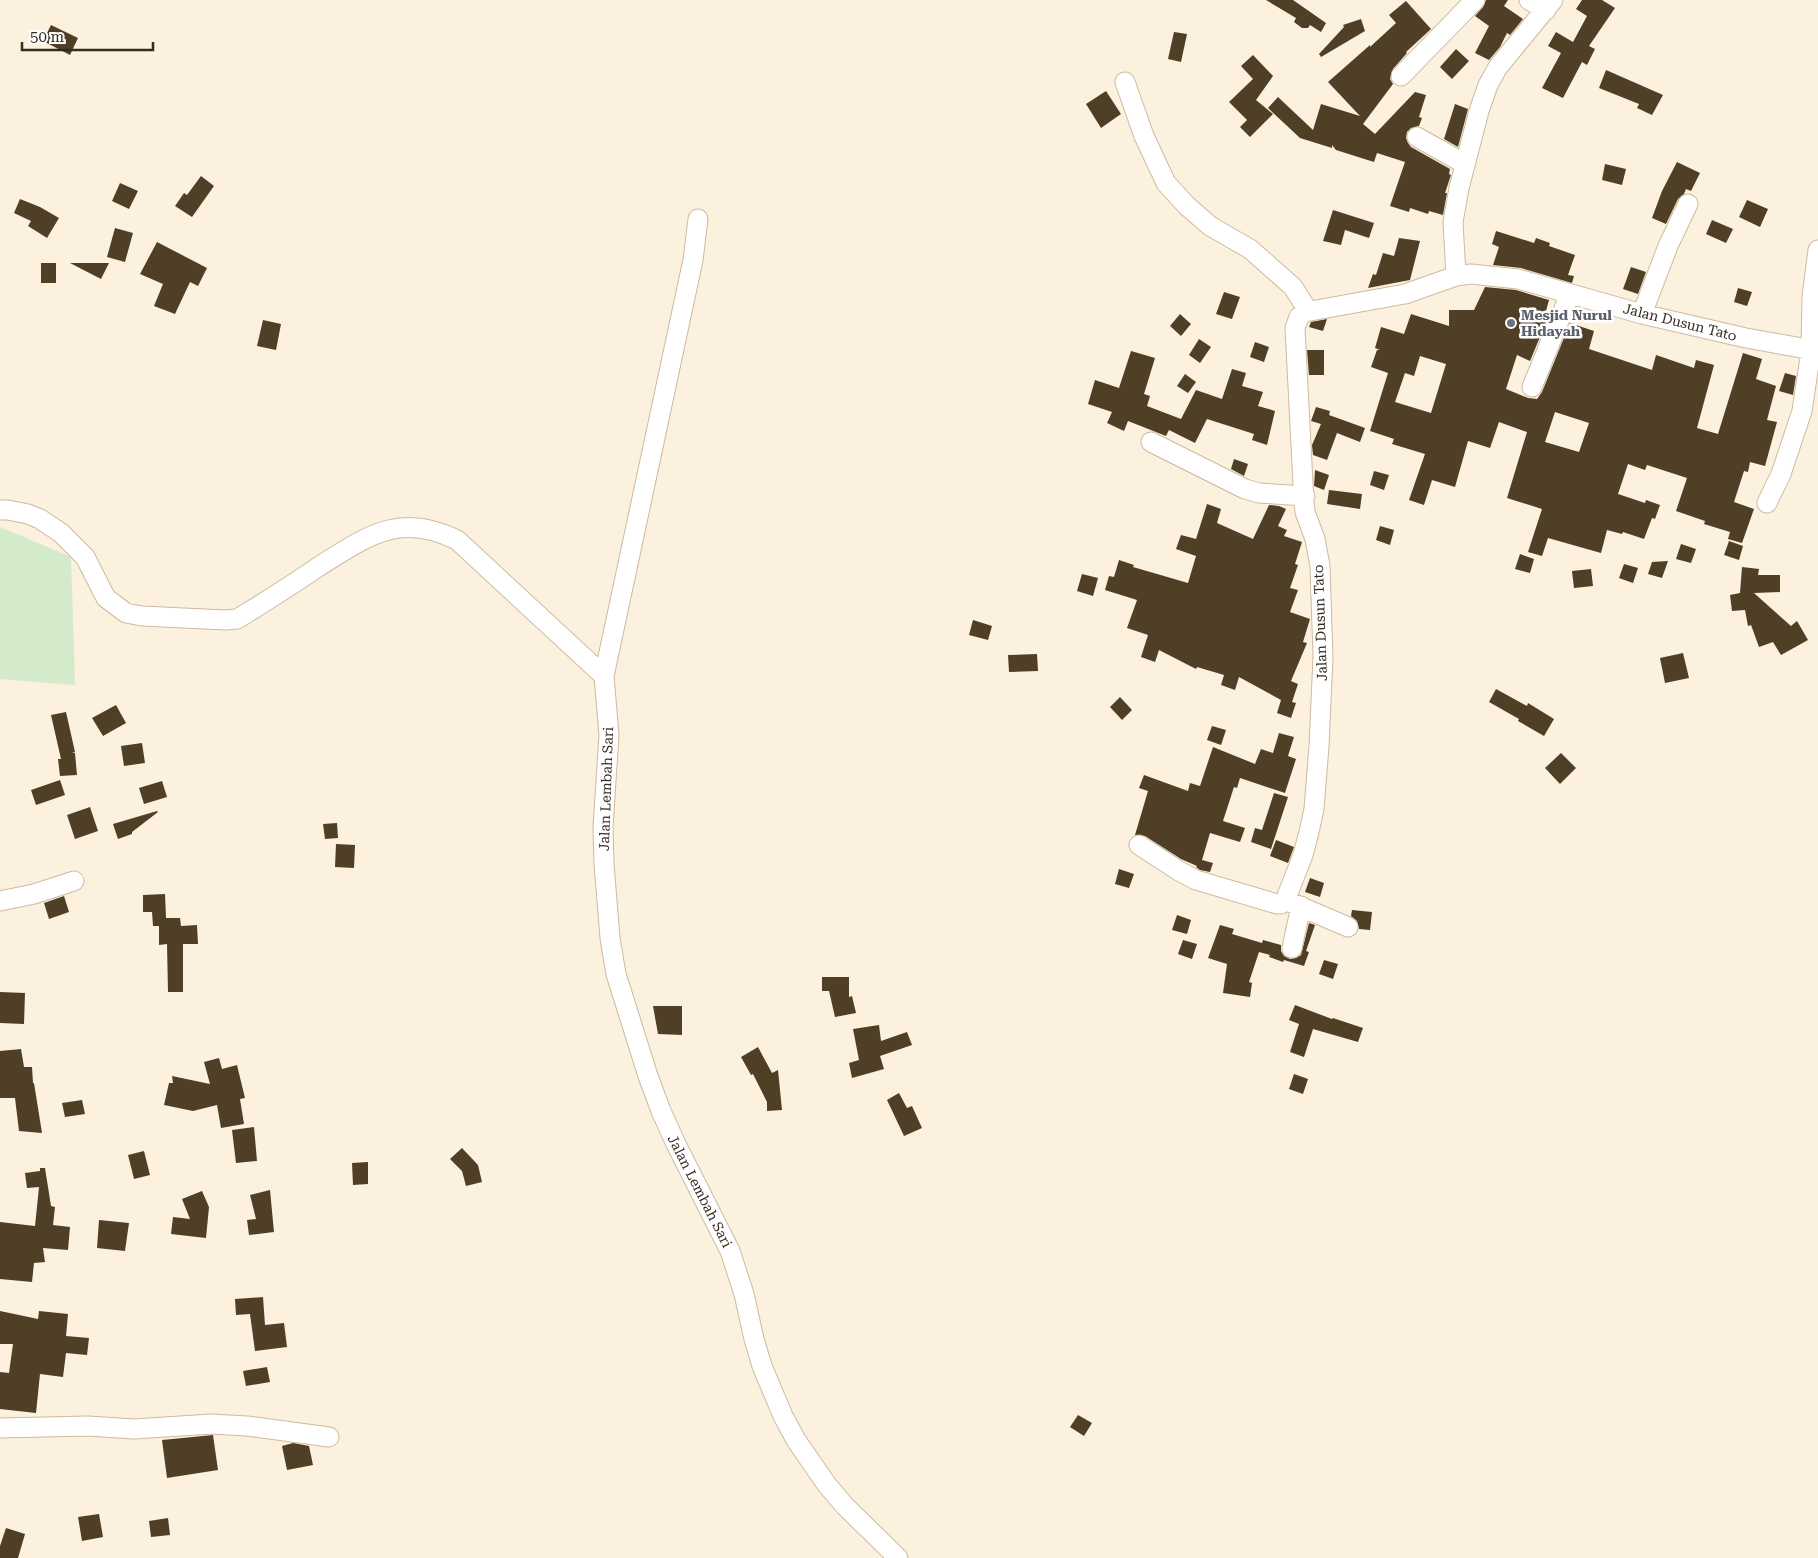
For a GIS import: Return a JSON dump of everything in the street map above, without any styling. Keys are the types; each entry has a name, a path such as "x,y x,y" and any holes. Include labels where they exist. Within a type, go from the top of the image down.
{"street":[{"path":"1401,76 1475,0"},
{"path":"1456,276 1453,222 1465,164 1479,111 1488,85 1498,67 1549,5 1529,0"},
{"path":"1125,82 1144,136 1166,183 1186,205 1210,226 1250,250 1293,287 1308,311"},
{"path":"1417,138 1465,164"},
{"path":"1642,314 1668,246 1688,204"},
{"name":"Jalan Lembah Sari","path":"698,219 693,260 604,676 608,735 603,826 610,938 616,974 648,1076 676,1144 730,1251 744,1294 762,1366 783,1416 801,1448 827,1485 845,1506 898,1558"},
{"path":"1767,503 1781,474 1802,411 1815,351 1812,297 1818,250"},
{"name":"Jalan Dusun Tato","path":"1292,948 1293,903 1314,809 1323,657 1320,566 1315,539 1305,512 1295,328 1298,317 1308,311 1404,294 1456,276 1471,274 1518,279 1642,314 1746,338 1815,351"},
{"path":"1532,387 1570,294"},
{"path":"1152,442 1245,489 1259,493 1305,496"},
{"path":"0,510 28,514 45,522 61,533 85,557 106,598 126,613 142,616 216,620 237,619 368,536 393,528 432,530 456,540 604,676"},
{"path":"1139,845 1179,872 1208,884 1277,904 1293,903 1348,927"},
{"path":"0,901 34,894 74,881"},
{"path":"0,1428 88,1426 134,1429 211,1424 247,1426 329,1437"}],"green space":[{"path":"0,527 71,557 75,685 0,679"}],"building":[{"path":"1266,0 1293,0 1326,23 1321,32 1310,25 1308,28 1302,28 1294,22 1296,18"},
{"path":"1486,0 1508,0 1504,6 1523,19 1510,35 1507,33 1500,47 1489,60 1475,53 1489,26 1475,16"},
{"path":"1582,0 1602,0 1615,8 1589,46 1595,49 1587,65 1582,62 1563,98 1542,88 1561,53 1548,46 1556,32 1573,42 1587,16 1576,9"},
{"path":"1406,1 1431,29 1406,52 1393,69 1390,79 1393,84 1363,124 1375,134 1415,92 1426,95 1419,117 1422,118 1419,126 1411,128 1407,132 1406,138 1411,147 1450,169 1449,174 1451,175 1445,193 1447,193 1443,215 1429,211 1428,214 1410,208 1409,212 1390,206 1405,162 1377,153 1374,162 1336,150 1332,145 1332,148 1300,138 1268,108 1278,97 1313,130 1321,104 1360,116 1328,82 1396,23 1389,15"},
{"path":"1361,19 1365,31 1321,57 1319,54 1344,27 1343,25"},
{"path":"51,25 78,38 70,55 43,41"},
{"path":"1174,32 1187,34 1181,62 1168,59"},
{"path":"1456,49 1469,61 1452,79 1440,67"},
{"path":"1253,55 1273,76 1256,100 1273,114 1250,137 1240,127 1247,120 1229,102 1253,79 1241,66"},
{"path":"1606,70 1663,95 1652,115 1637,108 1639,104 1599,88"},
{"path":"1106,91 1121,114 1101,128 1086,104"},
{"path":"1455,104 1468,109 1458,147 1444,139"},
{"path":"1677,162 1700,173 1691,191 1686,189 1684,194 1678,199 1666,224 1652,218 1662,191"},
{"path":"1605,164 1626,169 1622,185 1602,180"},
{"path":"201,176 214,186 192,217 175,206 184,193 187,195"},
{"path":"120,183 138,191 129,209 112,201"},
{"path":"20,199 40,207 59,218 47,238 28,226 31,221 14,213"},
{"path":"1747,200 1768,209 1760,227 1739,217"},
{"path":"1333,210 1374,223 1369,238 1345,230 1341,245 1323,241"},
{"path":"1712,220 1733,229 1726,243 1706,234"},
{"path":"115,228 133,233 125,262 107,257"},
{"path":"1496,231 1534,243 1536,238 1550,243 1549,246 1575,255 1568,275 1574,276 1572,283 1521,268 1493,265 1499,247 1492,244"},
{"path":"1399,238 1420,241 1410,280 1368,288 1373,274 1376,275 1383,253 1394,256"},
{"path":"157,242 207,268 198,286 190,282 175,314 154,306 163,284 140,274"},
{"path":"41,263 56,263 56,283 41,283"},
{"path":"70,263 109,263 101,279"},
{"path":"1631,267 1646,272 1638,294 1623,289"},
{"path":"1485,287 1516,290 1549,300 1546,311 1550,313 1530,361 1517,355 1506,389 1528,398 1537,399 1542,392 1570,323 1594,331 1589,349 1652,370 1656,355 1694,368 1696,360 1714,365 1697,428 1718,434 1743,353 1762,359 1756,379 1776,386 1767,420 1777,422 1765,466 1750,462 1748,472 1744,471 1734,502 1754,509 1742,543 1728,539 1730,532 1704,524 1705,521 1676,511 1687,478 1647,465 1645,470 1628,464 1618,494 1645,503 1646,500 1660,505 1655,519 1652,518 1644,539 1623,532 1622,534 1607,530 1601,553 1548,538 1542,556 1528,552 1542,509 1507,498 1527,432 1499,422 1490,448 1468,441 1455,487 1432,480 1424,505 1409,500 1425,454 1392,444 1394,439 1370,431 1388,373 1371,367 1377,350 1380,350 1375,348 1381,327 1404,334 1411,314 1449,326 1449,310 1474,310","holes":["1420,356 1446,364 1431,413 1395,402 1405,373 1414,376","1555,412 1589,423 1579,452 1545,442"]},
{"path":"1738,288 1752,292 1747,306 1734,302"},
{"path":"1224,292 1240,297 1232,319 1216,314"},
{"path":"1180,314 1191,324 1181,336 1170,326"},
{"path":"1327,319 1323,331 1309,327 1311,322"},
{"path":"263,320 281,324 276,350 257,346"},
{"path":"1199,339 1211,347 1200,363 1189,355"},
{"path":"1255,342 1269,347 1264,362 1250,357"},
{"path":"1307,350 1324,350 1324,375 1309,375"},
{"path":"1131,351 1155,358 1144,394 1150,396 1147,406 1181,419 1196,390 1222,399 1232,369 1246,373 1242,386 1263,392 1258,406 1275,411 1267,445 1252,440 1254,434 1207,419 1195,443 1169,430 1166,436 1128,421 1124,431 1107,423 1112,412 1088,404 1095,380 1119,388"},
{"path":"1785,373 1796,376 1793,395 1779,391"},
{"path":"1185,374 1196,382 1188,393 1177,386"},
{"path":"1316,407 1330,411 1329,415 1365,428 1360,442 1337,433 1327,460 1313,455 1312,445 1321,424 1311,421"},
{"path":"1234,459 1248,464 1244,476 1231,469"},
{"path":"1315,470 1329,475 1324,490 1314,486"},
{"path":"1374,471 1389,475 1384,490 1370,485"},
{"path":"1329,490 1362,494 1360,509 1327,504"},
{"path":"1207,504 1221,509 1217,523 1253,539 1269,505 1279,506 1286,509 1278,526 1287,530 1284,536 1302,542 1295,564 1298,565 1290,588 1298,590 1290,612 1310,619 1303,642 1307,643 1291,681 1298,684 1292,702 1296,703 1291,718 1277,713 1281,700 1239,677 1235,690 1221,685 1224,675 1197,667 1196,669 1159,650 1155,662 1141,657 1148,635 1127,628 1137,600 1105,590 1109,576 1114,577 1119,560 1134,565 1133,567 1188,583 1196,556 1176,549 1181,535 1196,539"},
{"path":"1380,526 1394,530 1390,545 1376,540"},
{"path":"1729,541 1743,546 1739,560 1724,555"},
{"path":"1681,544 1696,549 1691,563 1676,559"},
{"path":"1520,554 1534,559 1530,573 1515,569"},
{"path":"1668,561 1662,578 1648,574 1652,562"},
{"path":"1624,564 1638,568 1633,583 1619,578"},
{"path":"1742,567 1759,569 1758,575 1780,575 1780,592 1754,593 1791,626 1797,621 1808,640 1781,655 1773,642 1759,647 1751,625 1748,626 1745,610 1732,611 1730,595 1740,593"},
{"path":"1591,569 1593,586 1574,588 1572,571"},
{"path":"1082,574 1098,578 1093,596 1077,591"},
{"path":"973,620 992,626 988,640 969,635"},
{"path":"1683,653 1689,678 1665,683 1660,658"},
{"path":"1037,654 1038,671 1009,672 1008,655"},
{"path":"1496,689 1527,706 1528,703 1554,719 1544,736 1489,702"},
{"path":"1120,697 1132,710 1122,720 1110,707"},
{"path":"116,705 126,723 103,736 92,718"},
{"path":"66,712 75,752 72,753 75,753 77,775 60,776 58,759 61,759 51,715"},
{"path":"1212,726 1226,730 1221,745 1207,740"},
{"path":"1279,733 1294,737 1288,756 1296,759 1285,793 1240,778 1237,788 1234,787 1223,821 1245,828 1240,842 1210,833 1202,860 1213,863 1210,872 1200,870 1197,866 1181,859 1145,836 1135,835 1148,791 1139,788 1144,775 1188,791 1190,783 1200,786 1213,747 1255,764 1261,749 1273,753"},
{"path":"142,743 145,763 124,766 121,746"},
{"path":"1561,753 1576,768 1560,784 1545,768"},
{"path":"60,780 65,795 36,805 31,790"},
{"path":"162,781 167,797 144,804 139,788"},
{"path":"1274,793 1288,797 1271,849 1251,842 1255,828 1262,830"},
{"path":"90,807 98,831 75,839 67,815"},
{"path":"157,811 132,834 118,839 113,824"},
{"path":"337,823 338,838 325,839 323,824"},
{"path":"1276,840 1294,847 1288,863 1270,856"},
{"path":"336,844 355,845 354,868 335,867"},
{"path":"1119,869 1134,874 1129,888 1115,884"},
{"path":"1310,878 1324,883 1320,897 1305,892"},
{"path":"165,894 166,918 180,918 181,926 197,925 198,944 183,944 183,992 168,992 167,944 159,945 159,926 153,926 152,912 143,912 143,895"},
{"path":"64,896 69,912 49,919 44,903"},
{"path":"1352,910 1372,912 1370,930 1359,929 1357,921 1351,916"},
{"path":"1177,915 1191,920 1187,934 1172,930"},
{"path":"1309,923 1315,925 1306,951 1309,952 1304,966 1284,960 1283,962 1259,952 1249,982 1252,983 1250,997 1223,993 1227,964 1208,958 1220,925 1234,929 1232,934 1262,943 1263,940 1281,945 1281,951 1284,956 1290,959 1301,955"},
{"path":"1183,940 1197,944 1192,959 1178,954"},
{"path":"1324,960 1338,964 1333,979 1319,974"},
{"path":"822,977 849,977 849,997 852,996 856,1013 835,1017 829,991 822,991"},
{"path":"0,992 25,993 24,1024 0,1023"},
{"path":"1295,1005 1363,1028 1358,1042 1313,1029 1304,1057 1290,1052 1299,1024 1289,1020"},
{"path":"653,1006 682,1006 682,1035 658,1034"},
{"path":"879,1025 881,1041 907,1032 912,1045 880,1056 884,1069 852,1078 849,1063 859,1060 853,1029"},
{"path":"758,1047 772,1073 778,1070 782,1110 767,1111 767,1102 753,1074 751,1075 741,1057"},
{"path":"21,1049 24,1067 32,1067 42,1133 19,1131 15,1098 0,1098 0,1051"},
{"path":"219,1058 222,1069 237,1065 245,1098 240,1099 244,1124 221,1128 217,1105 193,1111 164,1105 169,1083 173,1083 172,1076 210,1084 204,1062"},
{"path":"1294,1074 1308,1079 1303,1094 1289,1089"},
{"path":"899,1093 907,1108 912,1106 922,1128 904,1136 887,1100"},
{"path":"82,1100 85,1114 65,1117 62,1103"},
{"path":"254,1127 257,1161 236,1163 232,1130"},
{"path":"462,1148 478,1165 482,1182 466,1186 462,1171 450,1159"},
{"path":"144,1151 150,1175 134,1179 128,1155"},
{"path":"368,1162 368,1184 353,1185 352,1163"},
{"path":"40,1168 45,1168 51,1206 55,1207 53,1225 70,1227 68,1250 43,1248 45,1262 34,1263 32,1282 0,1279 0,1222 35,1226 39,1187 27,1188 25,1173 40,1171"},
{"path":"270,1190 274,1232 249,1235 247,1220 256,1219 250,1195"},
{"path":"202,1191 209,1207 206,1238 171,1234 173,1217 190,1219 182,1199"},
{"path":"99,1220 129,1223 125,1251 97,1248"},
{"path":"263,1297 265,1325 284,1323 287,1347 255,1351 250,1314 236,1315 235,1299"},
{"path":"0,1311 38,1319 39,1311 68,1314 66,1336 89,1338 87,1355 66,1353 63,1377 40,1374 36,1413 0,1409 0,1372 9,1373 13,1344 0,1344"},
{"path":"267,1367 270,1382 246,1386 243,1371"},
{"path":"1078,1415 1092,1423 1084,1436 1070,1427"},
{"path":"213,1435 218,1470 167,1478 162,1440"},
{"path":"293,1443 309,1446 313,1465 287,1470 282,1446"},
{"path":"99,1514 103,1537 82,1541 78,1517"},
{"path":"168,1518 170,1535 151,1537 149,1521"},
{"path":"6,1528 25,1534 18,1558 0,1558 0,1546"}],"place":[{"name":"Mesjid Nurul Hidayah","path":"1511,323"}]}
